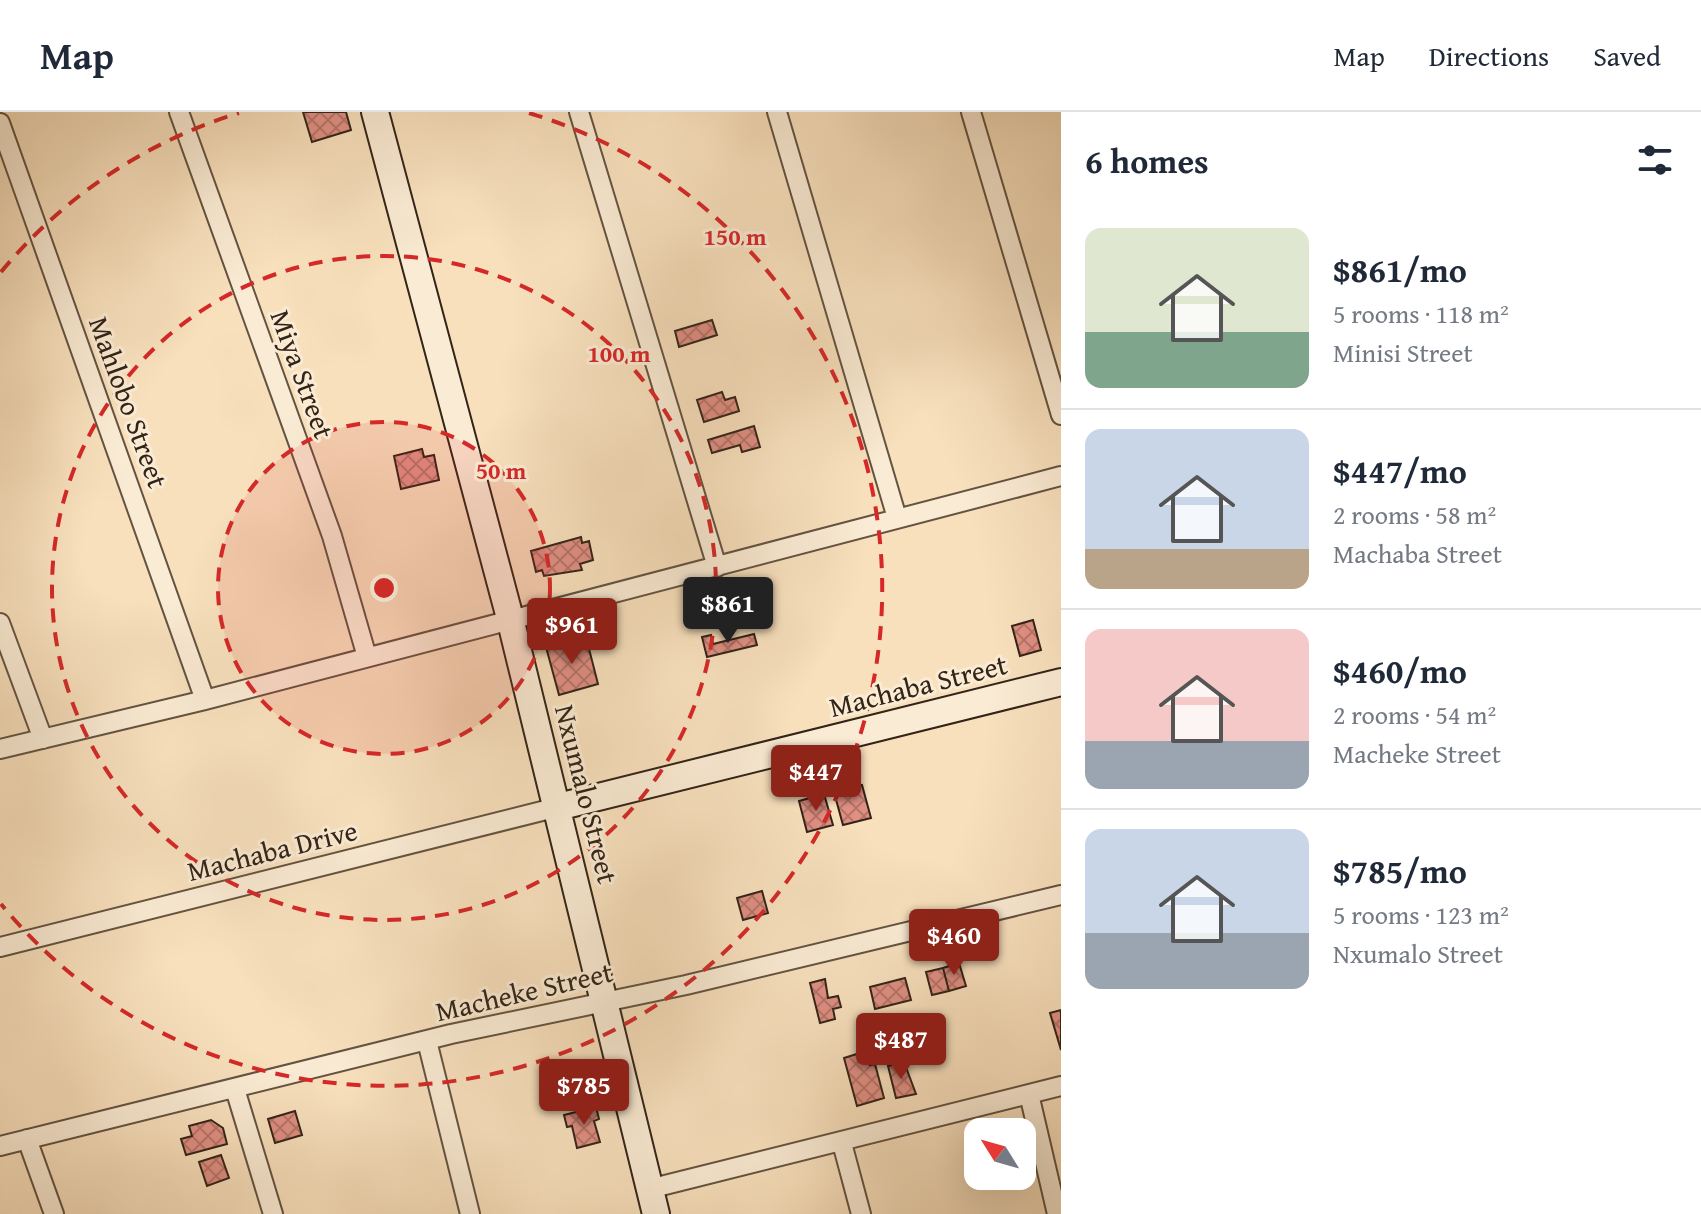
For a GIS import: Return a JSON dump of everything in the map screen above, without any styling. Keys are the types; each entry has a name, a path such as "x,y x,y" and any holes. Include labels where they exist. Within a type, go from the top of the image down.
{"street":[{"name":"Miya Street","path":"179,112 332,536 367,657"},
{"name":"Nxumalo Street","path":"375,112 510,618 652,1202"},
{"path":"579,112 717,567"},
{"path":"777,112 897,518"},
{"path":"971,112 1061,415"},
{"name":"Mahlobo Street","path":"0,123 205,700"},
{"path":"0,749 205,700 1061,476"},
{"path":"0,623 43,739"},
{"name":"Machaba Street","path":"558,807 1061,682"},
{"name":"Machaba Drive","path":"0,947 558,807"},
{"name":"Macheke Street","path":"0,1146 427,1041 1061,895"},
{"path":"427,1041 470,1214"},
{"path":"652,1202 842,1143 1061,1086"},
{"path":"235,1089 273,1214"},
{"path":"1029,1094 1057,1214"},
{"path":"27,1139 54,1214"},
{"path":"842,1143 861,1214"}],"building":[{"path":"303,112 346,112 351,130 312,142"},
{"path":"712,320 717,335 679,347 675,331"},
{"path":"722,392 725,400 735,397 739,411 704,422 697,400"},
{"path":"754,426 760,447 742,452 740,445 712,453 708,440"},
{"path":"422,449 424,457 434,455 439,480 401,489 394,456"},
{"path":"581,537 582,543 589,541 593,560 580,564 582,570 544,576 542,570 536,572 531,551"},
{"path":"1033,620 1041,650 1020,656 1012,626"},
{"path":"754,634 757,645 707,657 702,637 711,635 713,644"},
{"path":"586,637 598,684 559,695 546,647"},
{"path":"854,776 857,786 862,785 871,818 843,825 832,785"},
{"path":"824,794 833,825 807,832 799,801"},
{"path":"762,891 768,913 743,920 737,898"},
{"path":"959,963 966,986 949,991 943,968"},
{"path":"943,968 949,991 932,995 926,972"},
{"path":"905,978 911,1000 875,1009 870,987"},
{"path":"825,979 828,998 838,996 841,1007 833,1009 835,1019 820,1023 810,983"},
{"path":"1061,1010 1061,1050 1050,1013"},
{"path":"860,1053 862,1060 868,1059 870,1065 875,1064 884,1098 857,1106 844,1058"},
{"path":"904,1062 916,1094 896,1098 888,1066"},
{"path":"596,1107 599,1119 594,1121 600,1142 577,1148 572,1126 567,1127 564,1115"},
{"path":"295,1111 302,1135 275,1143 268,1119"},
{"path":"211,1120 223,1128 227,1144 186,1155 181,1139 192,1136 189,1126"},
{"path":"221,1155 229,1178 207,1186 199,1162"}]}
